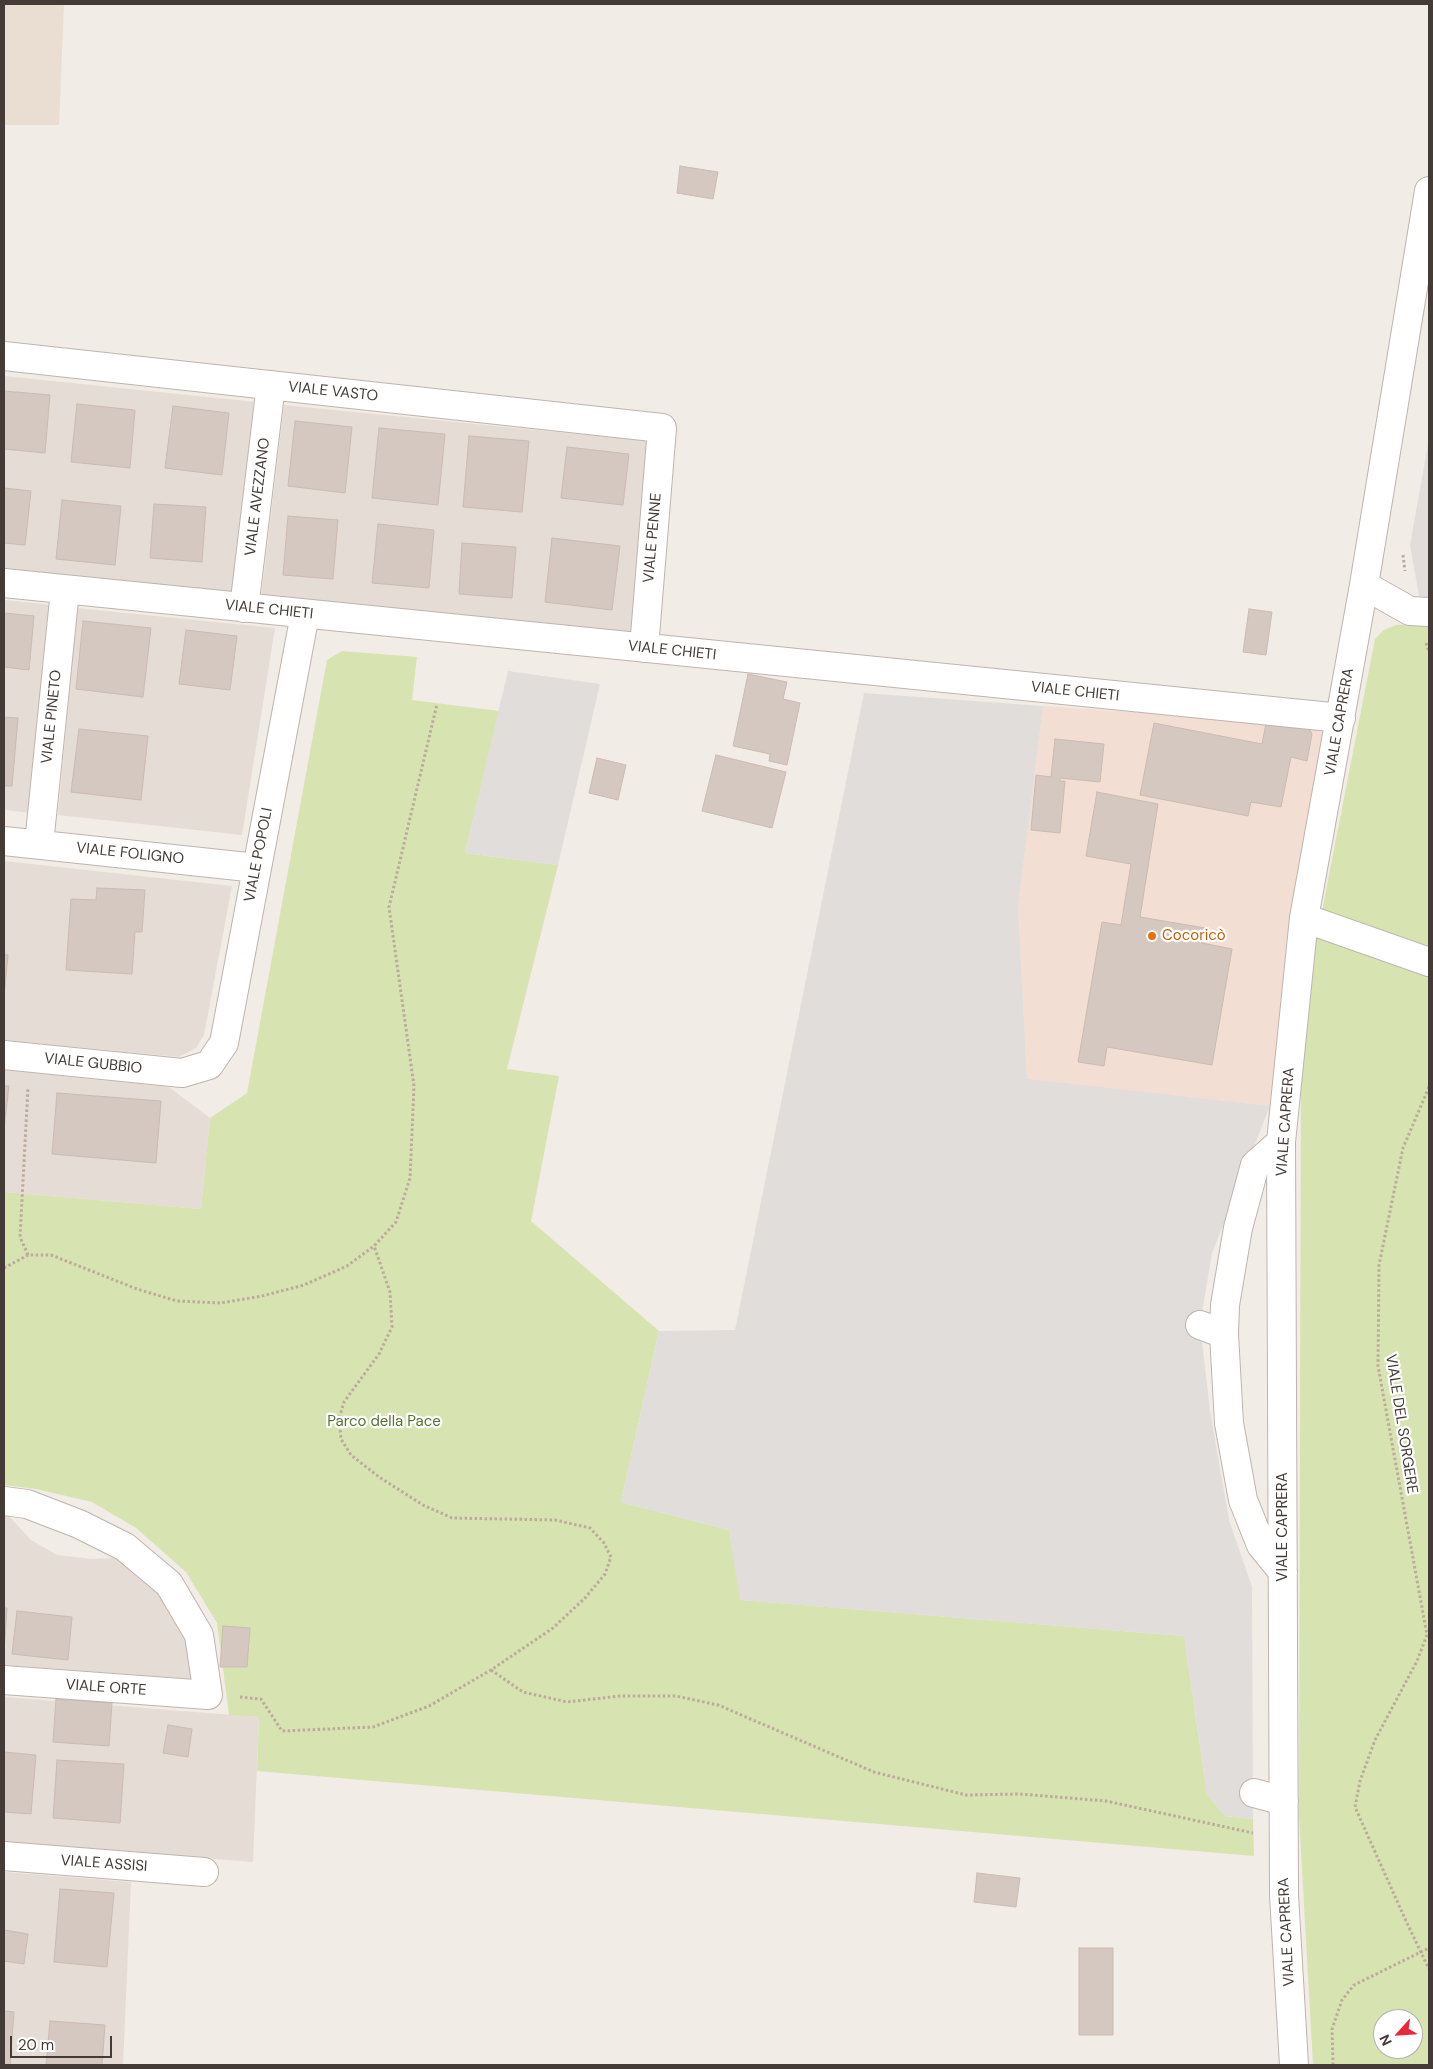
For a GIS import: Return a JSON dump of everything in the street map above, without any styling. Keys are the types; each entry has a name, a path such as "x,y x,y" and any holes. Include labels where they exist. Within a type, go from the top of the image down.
{"street":[{"name":"VIALE CAPRERA","path":"1294,2065 1284,1895 1282,1142 1304,918 1364,585 1429,191"},
{"name":"VIALE VASTO","path":"4,356 662,428"},
{"name":"VIALE AVEZZANO","path":"244,608 271,385"},
{"name":"VIALE PENNE","path":"644,648 662,428"},
{"name":"VIALE CHIETI","path":"4,583 1341,718"},
{"path":"1364,585 1410,611 1429,612"},
{"name":"VIALE PINETO","path":"39,844 66,590"},
{"name":"VIALE POPOLI","path":"182,1073 209,1065 224,1043 305,614"},
{"name":"VIALE FOLIGNO","path":"4,841 257,868"},
{"path":"1304,918 1429,962"},
{"name":"VIALE GUBBIO","path":"17,1057 182,1073"},
{"path":"1282,1142 1255,1165 1238,1228 1225,1305 1212,1329 1243,1500 1260,1545 1283,1572"},
{"path":"4,1501 26,1504 79,1524 125,1547 169,1584 199,1634 208,1695"},
{"name":"VIALE ORTE","path":"4,1680 208,1695"},
{"path":"1254,1793 1284,1801"},
{"name":"VIALE ASSISI","path":"4,1856 204,1872"}],"path":[{"path":"4,1268 28,1255 51,1255 137,1289 177,1301 221,1303 262,1296 304,1285 347,1266 374,1246 396,1222 410,1178 414,1086 389,907 437,704"},
{"path":"17,1057 20,1237 28,1255"},
{"name":"VIALE DEL SORGERE","path":"1429,1087 1403,1148 1379,1265 1378,1366 1427,1635 1417,1662 1375,1740 1360,1782 1355,1808 1429,1969"},
{"path":"208,1695 261,1699 282,1731 373,1727 429,1706 491,1670 553,1628 585,1598 605,1574 611,1557 604,1543 590,1528 555,1520 452,1518 423,1504 379,1477 352,1454 341,1440 339,1419 344,1402 379,1354 392,1327 390,1292 374,1246"},
{"path":"491,1670 523,1692 567,1702 620,1696 676,1696 718,1706 874,1772 966,1794 1020,1794 1106,1801 1284,1838"},
{"path":"1333,2065 1332,2029 1342,2000 1354,1985 1429,1948"}],"shaded area":[{"path":"4,4 64,4 59,125 4,125"},
{"path":"4,376 256,402 233,594 4,570"},
{"path":"284,405 648,441 633,636 261,597"},
{"path":"1429,439 1429,598 1419,596 1410,545"},
{"path":"4,600 53,605 32,813 4,810"},
{"path":"77,608 275,628 242,835 58,815"},
{"path":"508,671 600,684 558,865 465,853"},
{"path":"864,693 1043,706 1018,906 1027,1079 1270,1106 1212,1253 1200,1325 1210,1410 1229,1520 1252,1587 1253,1819 1225,1816 1207,1794 1184,1636 740,1600 729,1530 621,1502 659,1331 735,1330"},
{"path":"1043,706 1324,725 1270,1106 1027,1080 1018,906"},
{"path":"4,861 232,886 204,1035 196,1048 179,1057 4,1040"},
{"path":"4,1070 169,1087 210,1118 201,1209 4,1192"},
{"path":"4,1514 7,1514 31,1540 57,1555 92,1559 118,1558 159,1593 187,1639 193,1679 4,1665"},
{"path":"4,1697 259,1717 253,1862 4,1842"},
{"path":"4,1872 131,1882 123,2065 4,2065"}],"green space":[{"path":"1429,623 1429,2065 1313,2065 1299,1816 1301,1055 1314,952 1375,639 1384,630 1396,625"},
{"name":"Parco della Pace","path":"342,651 417,657 412,700 499,711 465,853 558,865 507,1069 559,1076 531,1221 659,1331 621,1502 729,1530 741,1600 1184,1636 1207,1794 1225,1816 1253,1819 1254,1856 257,1771 259,1717 229,1715 217,1623 186,1572 136,1528 92,1502 36,1489 4,1485 4,1192 201,1209 210,1118 247,1093 327,660"}],"building":[{"path":"680,166 718,172 713,199 677,193"},
{"path":"4,391 50,395 45,453 4,449"},
{"path":"77,404 135,410 130,468 71,462"},
{"path":"173,406 229,413 222,475 165,468"},
{"path":"295,421 352,427 345,493 288,486"},
{"path":"379,428 445,434 438,505 372,498"},
{"path":"469,436 529,441 522,512 463,507"},
{"path":"567,447 629,454 623,505 561,498"},
{"path":"4,488 31,491 25,545 4,543"},
{"path":"62,500 121,506 115,565 56,559"},
{"path":"154,504 206,507 202,562 150,558"},
{"path":"288,516 338,520 333,579 283,575"},
{"path":"378,524 434,530 429,588 372,583"},
{"path":"552,538 620,546 612,610 545,602"},
{"path":"462,543 516,547 512,598 459,594"},
{"path":"1249,609 1272,612 1266,655 1243,652"},
{"path":"4,613 34,616 29,670 4,667"},
{"path":"83,621 151,628 143,697 76,689"},
{"path":"186,630 237,636 230,690 179,684"},
{"path":"748,674 787,682 783,699 800,703 787,765 769,761 770,754 733,746"},
{"path":"1268,713 1305,720 1312,734 1307,761 1291,757 1281,807 1251,802 1248,816 1140,795 1154,723 1262,744"},
{"path":"4,717 18,718 12,786 4,786"},
{"path":"79,729 148,736 141,800 71,792"},
{"path":"1055,739 1104,744 1100,782 1060,778 1060,781 1065,781 1060,833 1031,830 1036,775 1051,777"},
{"path":"716,755 786,772 772,828 702,811"},
{"path":"597,758 626,765 618,800 589,793"},
{"name":"Cocoricò","path":"1097,792 1158,804 1140,917 1205,928 1202,943 1232,949 1212,1065 1107,1047 1104,1066 1078,1062 1102,922 1121,925 1131,864 1086,856"},
{"path":"97,888 145,890 142,932 135,932 132,974 66,970 71,899 96,900"},
{"path":"4,954 8,955 4,996"},
{"path":"4,1086 9,1086 4,1129"},
{"path":"57,1093 161,1101 156,1163 52,1154"},
{"path":"4,1608 7,1608 4,1652"},
{"path":"17,1611 72,1617 68,1660 12,1654"},
{"path":"223,1626 250,1628 247,1667 220,1667"},
{"path":"56,1699 112,1703 109,1746 53,1742"},
{"path":"168,1725 192,1729 188,1757 163,1753"},
{"path":"4,1752 36,1755 31,1814 4,1812"},
{"path":"57,1760 124,1764 120,1823 53,1818"},
{"path":"977,1873 1020,1878 1016,1907 974,1902"},
{"path":"60,1889 114,1893 107,1967 54,1962"},
{"path":"4,1930 28,1934 24,1964 4,1961"},
{"path":"1079,1948 1113,1948 1113,2035 1079,2035"},
{"path":"4,2011 14,2012 10,2065 4,2065"},
{"path":"50,2021 105,2025 102,2065 46,2065"}],"place":[{"name":"Cocoricò","path":"1152,936"}]}
